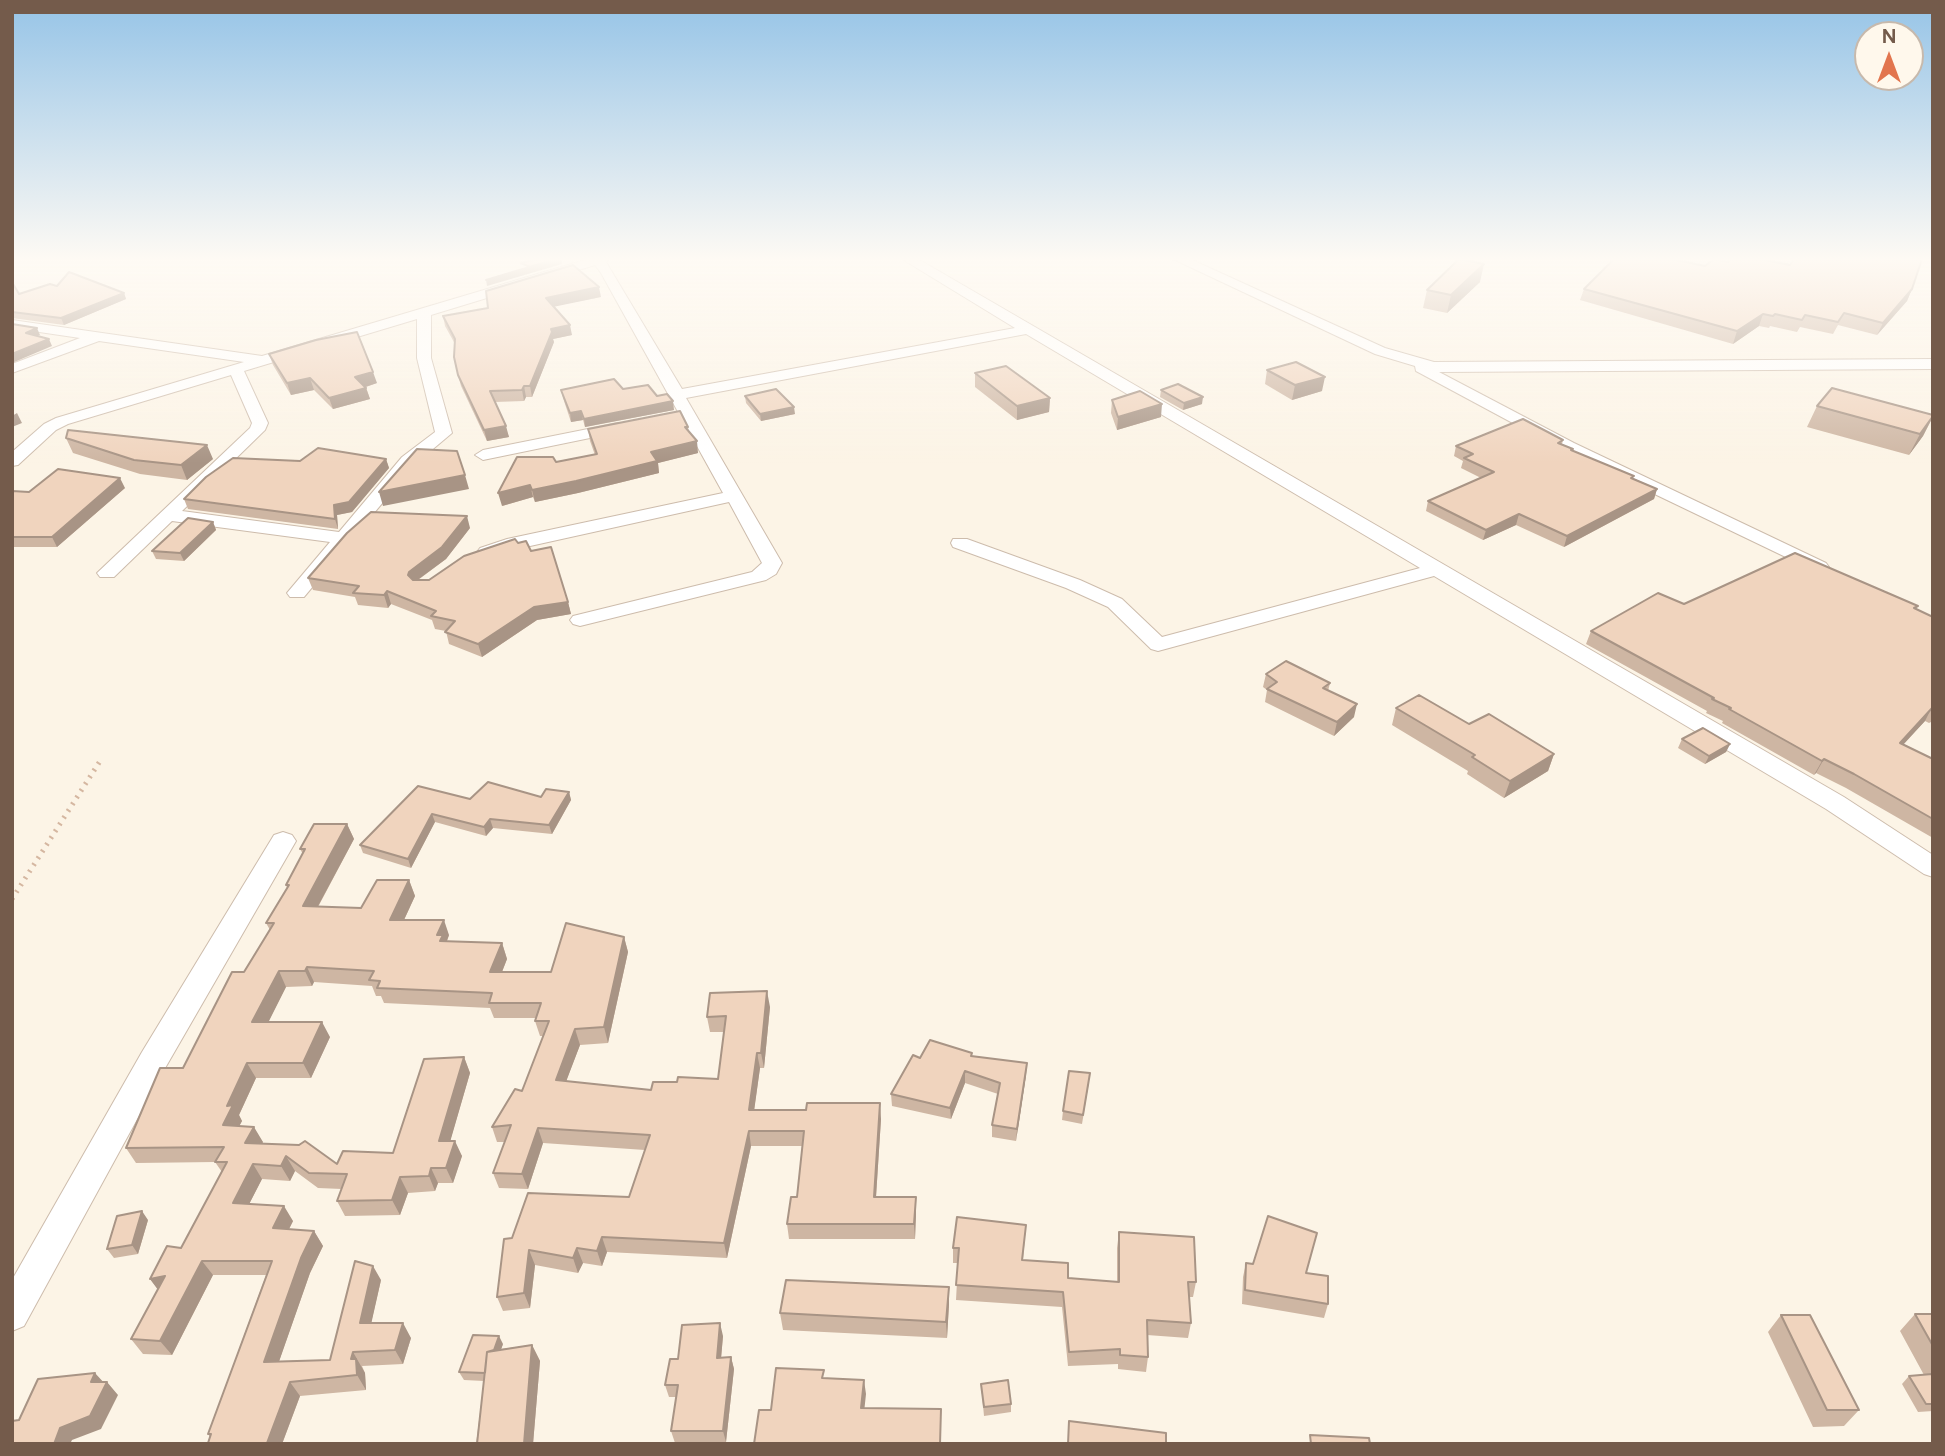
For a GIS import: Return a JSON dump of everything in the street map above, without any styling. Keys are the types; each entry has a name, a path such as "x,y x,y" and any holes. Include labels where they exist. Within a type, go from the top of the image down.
{"street":[{"path":"33,327 264,360"},
{"path":"12,461 50,427 62,421 372,327"},
{"path":"297,593 408,461 444,433 424,358 424,327"},
{"path":"580,620 759,576 769,570 772,563 733,496 679,416 676,395 638,327"},
{"path":"1020,327 1835,803 1933,868"},
{"path":"1327,327 1409,362 1541,432 1835,574"},
{"path":"676,395 1025,330"},
{"path":"12,369 99,336"},
{"path":"1409,362 1458,369 1933,365"},
{"path":"107,573 257,430 260,423 235,368"},
{"path":"483,455 632,426"},
{"path":"471,558 507,545 733,496"},
{"path":"167,514 343,538"},
{"path":"960,543 1073,584 1115,603 1158,645 1436,570"},
{"path":"12,1314 153,1061 283,842"}],"path":[{"path":"12,899 102,758"}],"building":[{"path":"12,327 37,328 26,333 49,339 12,354"},
{"path":"449,327 561,327 551,329 530,386 524,386 522,390 490,391 506,426 484,430 458,375 454,357 455,339"},
{"path":"1722,327 1743,327 1737,331"},
{"path":"357,332 373,372 355,377 366,388 329,398 310,378 287,383 269,354 316,340"},
{"path":"1296,362 1325,377 1295,385 1267,370"},
{"path":"1006,366 1050,398 1017,406 975,373"},
{"path":"614,379 623,389 648,385 657,396 667,394 673,401 584,419 581,411 570,413 561,390"},
{"path":"1178,384 1203,397 1184,403 1161,390"},
{"path":"1832,388 1933,416 1920,434 1817,406"},
{"path":"776,389 794,407 760,414 745,396"},
{"path":"1140,391 1162,404 1118,417 1112,400"},
{"path":"680,411 688,427 685,427 697,441 651,452 657,461 532,490 530,485 498,493 517,457 553,457 556,462 597,454 588,429"},
{"path":"1523,419 1563,440 1558,443 1573,449 1571,450 1634,476 1631,478 1657,489 1567,536 1519,514 1486,530 1428,501 1494,472 1464,458 1473,454 1456,446"},
{"path":"68,430 207,445 181,465 134,460 66,438"},
{"path":"318,448 386,459 349,502 334,505 335,519 184,499 206,477 233,458 300,461"},
{"path":"417,449 457,451 465,475 379,492"},
{"path":"58,469 120,478 52,537 12,537 12,491 29,492"},
{"path":"371,512 467,516 442,547 409,572 408,575 413,580 429,580 464,556 515,539 518,543 526,541 531,551 551,547 568,602 534,607 478,644 445,632 455,621 431,616 436,611 387,591 384,595 353,593 359,586 308,578 347,533"},
{"path":"188,518 213,522 180,553 152,551"},
{"path":"1795,553 1918,606 1914,608 1933,617 1933,707 1900,743 1933,759 1933,819 1854,774 1824,759 1822,761 1591,631 1658,593 1684,604"},
{"path":"1286,661 1330,683 1323,688 1357,704 1337,722 1267,689 1277,682 1266,674"},
{"path":"1419,695 1469,724 1489,714 1554,754 1510,781 1472,757 1475,755 1396,708"},
{"path":"1703,728 1730,744 1709,756 1682,739"},
{"path":"488,782 541,797 546,789 569,792 549,825 490,819 484,827 432,814 408,859 360,845 418,786 470,799"},
{"path":"314,824 347,824 303,906 361,908 377,880 409,880 390,920 444,920 437,935 443,935 440,941 502,943 490,972 551,972 566,923 624,937 604,1027 575,1029 556,1080 651,1090 653,1082 677,1082 678,1077 718,1079 726,1016 707,1017 710,993 767,991 761,1053 757,1053 749,1110 806,1110 807,1103 880,1103 874,1197 916,1197 914,1224 787,1224 791,1197 797,1197 804,1131 749,1131 724,1243 602,1237 597,1251 577,1248 573,1258 529,1250 524,1293 497,1297 504,1239 512,1238 528,1193 629,1197 650,1135 538,1128 522,1174 493,1173 511,1125 492,1127 515,1089 522,1091 549,1021 535,1021 541,1003 489,1003 492,993 377,988 380,981 369,980 374,971 307,967 305,971 279,971 252,1022 322,1022 303,1063 247,1063 227,1106 233,1105 223,1125 254,1127 245,1143 299,1145 305,1141 337,1164 343,1151 393,1153 424,1059 464,1057 439,1141 455,1141 446,1168 431,1168 429,1176 400,1177 392,1200 337,1201 347,1174 309,1173 286,1156 281,1166 253,1164 233,1203 284,1206 273,1228 314,1231 301,1258 264,1362 330,1360 355,1261 373,1266 360,1323 403,1323 395,1350 353,1352 351,1359 356,1359 357,1375 290,1382 267,1443 208,1443 211,1434 208,1434 272,1261 202,1261 160,1341 131,1339 165,1276 150,1279 167,1246 181,1248 227,1162 215,1162 224,1147 126,1148 160,1068 183,1068 232,972 244,972 274,923 266,923 289,885 286,885 305,849 300,849"},
{"path":"930,1040 972,1053 971,1056 1027,1063 1017,1129 992,1125 1000,1083 965,1071 950,1108 891,1094 913,1055 920,1058"},
{"path":"1069,1071 1090,1073 1083,1115 1063,1111"},
{"path":"142,1211 132,1245 107,1249 117,1216"},
{"path":"1268,1216 1317,1233 1306,1273 1328,1276 1328,1304 1245,1290 1246,1263 1253,1264"},
{"path":"957,1217 1026,1225 1022,1260 1068,1263 1068,1278 1119,1282 1119,1232 1194,1237 1196,1282 1188,1282 1191,1323 1147,1320 1148,1357 1120,1355 1120,1349 1069,1352 1063,1292 956,1285 959,1248 953,1248"},
{"path":"786,1280 949,1287 946,1322 780,1313"},
{"path":"1915,1314 1933,1314 1933,1346"},
{"path":"1781,1315 1810,1315 1859,1410 1827,1410"},
{"path":"720,1323 717,1358 731,1357 723,1431 671,1431 678,1385 665,1385 670,1359 678,1359 682,1325"},
{"path":"473,1335 499,1336 494,1350 487,1352 485,1373 459,1372"},
{"path":"532,1345 524,1444 477,1444 487,1352"},
{"path":"776,1368 824,1370 822,1378 864,1380 861,1408 941,1409 940,1444 754,1444 759,1410 771,1410"},
{"path":"95,1373 91,1382 107,1382 90,1416 60,1428 54,1444 12,1444 12,1421 19,1420 38,1379"},
{"path":"1932,1374 1933,1404 1926,1404 1909,1376"},
{"path":"1008,1380 1011,1404 984,1407 981,1384"},
{"path":"1069,1421 1166,1433 1166,1444 1068,1444"},
{"path":"1310,1435 1369,1438 1370,1444 1311,1444"}]}
